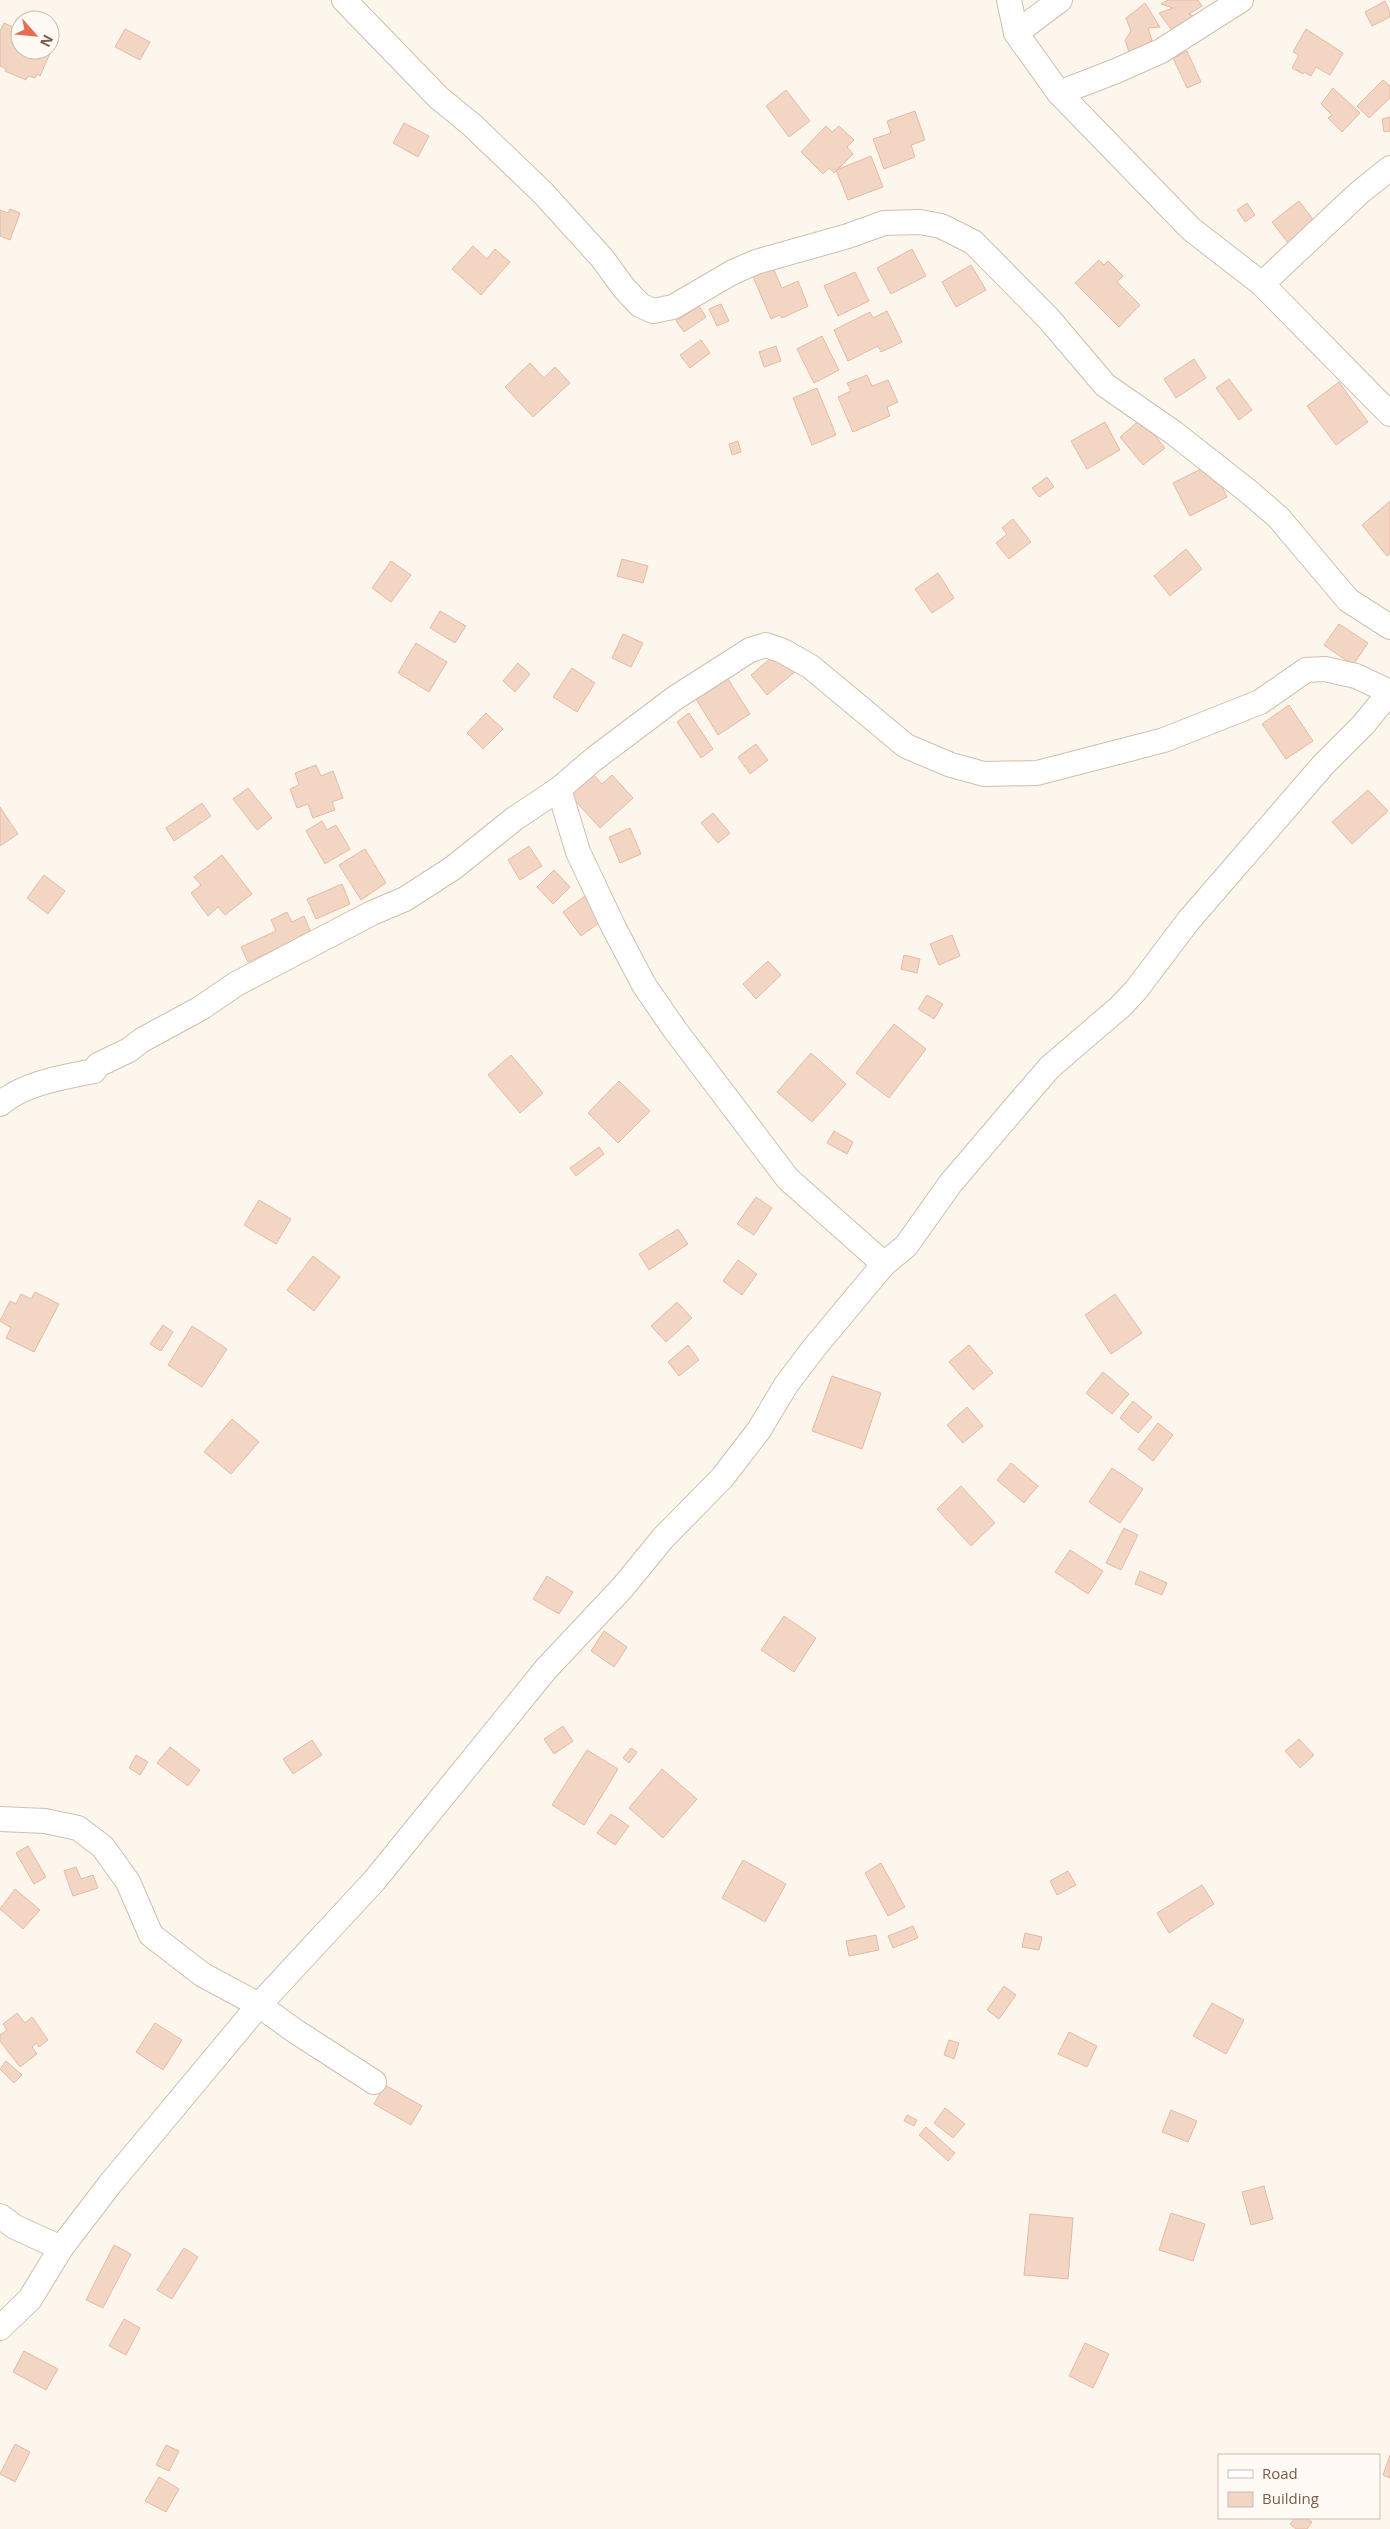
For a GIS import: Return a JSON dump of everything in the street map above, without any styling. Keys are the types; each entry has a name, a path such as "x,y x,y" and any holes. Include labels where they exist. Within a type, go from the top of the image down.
{"street":[{"path":"344,0 439,98 472,125 543,193 602,258 624,288 640,304 653,311 673,307 733,272 756,262 848,236 884,222 920,222 941,226 973,242 1049,319 1105,385 1174,433 1249,492 1279,518 1348,600 1390,627"},
{"path":"1009,0 1016,33 1059,93 1192,230 1262,284 1390,414"},
{"path":"1016,33 1060,0"},
{"path":"1059,93 1161,51 1241,0"},
{"path":"1262,284 1359,193 1390,168"},
{"path":"0,1104 8,1098 30,1088 68,1076 94,1071 98,1065 129,1050 142,1040 201,1008 236,984 372,913 405,899 453,868 514,819 559,789 594,759 675,698 750,650 766,645 783,651 811,667 906,746 951,764 984,774 1037,773 1164,740 1260,702 1306,670 1325,669 1356,676 1390,692 1357,731 1324,764 1188,920 1136,990 1120,1007 1050,1066 950,1184 906,1246 884,1264 786,1385 760,1430 722,1478 663,1538 623,1587 546,1668 374,1881 259,2005 110,2184 61,2248 30,2299 0,2328"},
{"path":"559,789 578,852 613,926 644,985 675,1030 788,1179 884,1264"},
{"path":"0,1819 44,1821 78,1828 103,1847 128,1882 151,1935 203,1975 259,2005 295,2031 374,2082"},
{"path":"0,2216 15,2226 61,2248"}],"building":[{"path":"1168,0 1198,0 1202,6 1189,14 1198,17 1174,33 1159,13 1173,8 1161,4"},
{"path":"1385,1 1390,17 1372,26 1365,12"},
{"path":"1145,3 1160,27 1148,28 1152,40 1131,58 1125,40 1131,31 1126,18"},
{"path":"4,23 10,26 10,60 47,60 40,76 37,74 35,78 28,76 26,80 5,71 6,69 0,66 0,31"},
{"path":"125,29 150,42 140,60 115,47"},
{"path":"1306,29 1343,53 1330,75 1316,67 1311,76 1292,68 1299,55 1293,52"},
{"path":"1187,51 1201,82 1187,88 1173,58"},
{"path":"1383,80 1390,86 1390,98 1369,118 1357,106"},
{"path":"1333,88 1360,113 1342,132 1328,118 1332,115 1321,104"},
{"path":"786,90 810,121 789,137 766,106"},
{"path":"915,111 925,140 911,145 915,157 884,169 873,139 891,133 887,121"},
{"path":"1390,117 1390,131 1384,132 1382,119"},
{"path":"404,123 429,136 418,157 393,143"},
{"path":"826,126 832,132 839,126 854,140 847,147 853,154 834,173 829,168 823,174 801,152"},
{"path":"871,156 883,187 848,200 836,170"},
{"path":"1299,201 1318,226 1291,247 1272,222"},
{"path":"1247,203 1255,215 1245,222 1237,210"},
{"path":"10,209 20,213 10,240 0,236 0,210 8,213"},
{"path":"473,246 487,259 495,249 510,262 481,295 452,269"},
{"path":"912,249 926,276 891,294 877,268"},
{"path":"1099,260 1104,265 1108,261 1123,276 1117,282 1140,305 1119,327 1075,283"},
{"path":"971,265 986,290 956,307 942,282"},
{"path":"772,266 782,288 798,281 808,306 782,318 780,315 771,319 752,274"},
{"path":"855,272 869,301 838,316 824,286"},
{"path":"721,304 729,321 717,326 709,309"},
{"path":"699,306 706,317 684,332 676,321"},
{"path":"887,311 902,342 881,352 878,346 848,361 834,330 870,312 873,318"},
{"path":"822,336 839,370 814,383 797,349"},
{"path":"701,340 710,353 690,368 680,355"},
{"path":"776,346 781,361 764,367 759,352"},
{"path":"1194,359 1206,378 1176,398 1164,379"},
{"path":"530,363 544,378 555,367 570,383 533,417 505,387"},
{"path":"867,375 872,386 888,380 898,402 887,407 890,416 853,432 838,397 851,391 847,383"},
{"path":"1229,379 1252,410 1239,420 1216,388"},
{"path":"1339,382 1368,422 1336,445 1307,406"},
{"path":"817,388 836,435 812,445 793,398"},
{"path":"1141,419 1165,448 1143,465 1120,437"},
{"path":"1105,422 1120,450 1087,469 1071,441"},
{"path":"738,441 741,452 732,455 729,444"},
{"path":"1211,464 1227,497 1190,516 1173,483"},
{"path":"1047,477 1054,487 1039,497 1032,488"},
{"path":"1390,501 1390,554 1387,556 1362,525"},
{"path":"1013,519 1031,542 1009,559 996,543 1007,534 1002,528"},
{"path":"1186,549 1202,569 1170,596 1154,576"},
{"path":"622,559 648,566 643,583 617,576"},
{"path":"391,561 411,575 391,602 372,588"},
{"path":"938,573 954,598 932,613 915,589"},
{"path":"440,611 466,626 455,643 430,628"},
{"path":"1339,624 1368,643 1353,665 1324,645"},
{"path":"623,634 643,643 631,667 612,658"},
{"path":"416,643 447,662 429,692 398,673"},
{"path":"779,651 796,671 767,695 751,675"},
{"path":"518,663 530,674 515,692 503,681"},
{"path":"572,668 595,683 577,712 553,697"},
{"path":"728,679 750,714 718,735 696,699"},
{"path":"1289,705 1313,741 1286,759 1262,724"},
{"path":"486,713 503,729 483,749 467,733"},
{"path":"689,713 713,749 701,758 677,722"},
{"path":"756,744 768,760 750,774 738,757"},
{"path":"316,765 321,776 333,771 343,798 332,802 335,810 313,818 308,804 297,808 290,789 299,785 295,773"},
{"path":"593,774 602,784 612,775 633,798 600,828 570,795"},
{"path":"248,788 272,818 257,830 233,799"},
{"path":"1368,790 1388,811 1352,844 1332,822"},
{"path":"202,803 211,816 174,841 166,828"},
{"path":"0,807 18,834 0,846"},
{"path":"713,813 730,833 718,843 701,823"},
{"path":"322,821 327,830 336,825 350,849 325,864 306,831"},
{"path":"630,828 641,854 620,863 609,837"},
{"path":"529,846 542,866 520,880 508,860"},
{"path":"365,849 386,883 361,900 339,865"},
{"path":"222,855 252,894 225,915 218,907 208,916 191,893 201,885 194,877"},
{"path":"554,870 570,887 553,904 537,887"},
{"path":"44,875 65,891 48,914 27,898"},
{"path":"342,884 350,904 316,919 307,899"},
{"path":"589,893 607,917 581,936 563,912"},
{"path":"287,912 292,922 304,916 311,933 248,962 241,947 276,931 271,920"},
{"path":"952,935 960,956 939,965 930,944"},
{"path":"904,955 920,959 917,973 901,969"},
{"path":"768,961 781,975 756,999 743,984"},
{"path":"927,995 943,1004 934,1019 918,1009"},
{"path":"894,1024 926,1049 889,1098 856,1073"},
{"path":"811,1053 846,1084 812,1122 777,1092"},
{"path":"511,1055 543,1093 520,1113 488,1075"},
{"path":"619,1081 650,1111 618,1143 588,1113"},
{"path":"834,1131 853,1142 847,1154 827,1143"},
{"path":"599,1147 604,1154 576,1176 570,1168"},
{"path":"756,1197 772,1208 754,1235 737,1224"},
{"path":"259,1200 291,1219 276,1244 244,1225"},
{"path":"678,1229 688,1244 649,1270 639,1254"},
{"path":"313,1256 340,1277 314,1311 287,1290"},
{"path":"738,1260 757,1274 742,1295 723,1281"},
{"path":"35,1292 59,1304 34,1352 6,1338 11,1328 0,1321 10,1301 16,1304 21,1294 31,1299"},
{"path":"1115,1294 1142,1333 1111,1354 1085,1315"},
{"path":"677,1302 692,1318 666,1342 651,1326"},
{"path":"163,1325 173,1332 161,1351 150,1344"},
{"path":"192,1326 227,1349 202,1387 168,1365"},
{"path":"688,1345 699,1360 679,1376 668,1362"},
{"path":"969,1345 993,1373 973,1390 949,1362"},
{"path":"1103,1372 1129,1394 1112,1414 1086,1393"},
{"path":"832,1376 881,1393 862,1449 812,1431"},
{"path":"1133,1401 1152,1417 1138,1433 1120,1418"},
{"path":"967,1407 983,1426 963,1443 947,1425"},
{"path":"232,1419 259,1442 231,1474 204,1452"},
{"path":"1158,1423 1173,1435 1153,1461 1138,1449"},
{"path":"1011,1463 1038,1486 1024,1503 997,1480"},
{"path":"1112,1468 1143,1489 1120,1523 1089,1502"},
{"path":"961,1486 995,1523 971,1546 937,1509"},
{"path":"1124,1528 1138,1535 1121,1570 1106,1563"},
{"path":"1070,1550 1103,1571 1088,1594 1055,1572"},
{"path":"1140,1571 1167,1583 1162,1595 1135,1584"},
{"path":"547,1576 573,1592 559,1614 533,1599"},
{"path":"784,1616 816,1638 794,1672 761,1650"},
{"path":"604,1631 627,1647 614,1667 591,1651"},
{"path":"563,1726 573,1741 554,1754 544,1739"},
{"path":"1299,1739 1314,1755 1300,1768 1285,1751"},
{"path":"312,1740 322,1755 293,1774 283,1759"},
{"path":"170,1747 200,1770 188,1786 157,1763"},
{"path":"631,1748 637,1752 629,1763 623,1758"},
{"path":"587,1750 618,1769 584,1825 552,1805"},
{"path":"136,1755 148,1762 140,1775 129,1768"},
{"path":"662,1769 697,1799 663,1838 629,1808"},
{"path":"611,1814 629,1826 615,1845 597,1833"},
{"path":"28,1846 46,1877 34,1884 16,1853"},
{"path":"743,1860 786,1884 765,1922 722,1898"},
{"path":"881,1863 905,1907 888,1916 865,1873"},
{"path":"76,1867 81,1879 93,1875 98,1888 73,1896 64,1871"},
{"path":"1068,1871 1076,1885 1057,1895 1050,1881"},
{"path":"1202,1885 1214,1904 1169,1933 1157,1913"},
{"path":"15,1889 40,1910 23,1929 0,1909"},
{"path":"913,1926 918,1938 893,1948 888,1936"},
{"path":"1025,1933 1042,1937 1039,1950 1022,1947"},
{"path":"876,1935 879,1950 849,1956 846,1941"},
{"path":"1004,1986 1016,1995 999,2019 987,2010"},
{"path":"1212,2003 1244,2020 1226,2054 1193,2036"},
{"path":"17,2013 25,2023 32,2017 48,2040 39,2047 37,2043 32,2047 37,2054 20,2067 0,2041 0,2035 7,2030 3,2024"},
{"path":"155,2023 182,2040 163,2070 136,2052"},
{"path":"1069,2032 1097,2046 1087,2067 1058,2054"},
{"path":"949,2040 959,2043 954,2059 944,2055"},
{"path":"6,2061 22,2075 14,2083 0,2069"},
{"path":"385,2085 422,2106 411,2125 374,2104"},
{"path":"945,2108 965,2124 953,2138 934,2123"},
{"path":"1171,2110 1197,2121 1188,2142 1162,2132"},
{"path":"907,2115 917,2120 914,2126 904,2121"},
{"path":"926,2127 955,2153 948,2161 919,2135"},
{"path":"1264,2186 1273,2219 1251,2225 1242,2192"},
{"path":"1171,2213 1205,2224 1193,2261 1159,2250"},
{"path":"1030,2214 1073,2218 1068,2279 1024,2275"},
{"path":"114,2245 131,2254 103,2308 86,2300"},
{"path":"184,2248 198,2257 172,2299 157,2290"},
{"path":"124,2319 140,2328 126,2355 109,2346"},
{"path":"1085,2343 1109,2354 1093,2388 1069,2376"},
{"path":"24,2351 58,2369 46,2390 13,2372"},
{"path":"15,2444 30,2452 15,2482 0,2474"},
{"path":"166,2445 179,2451 169,2471 156,2465"},
{"path":"1390,2455 1390,2478 1383,2475"},
{"path":"159,2477 179,2489 166,2512 145,2501"},
{"path":"1294,2519 1308,2519 1312,2522 1307,2529 1296,2529 1290,2524"}]}
